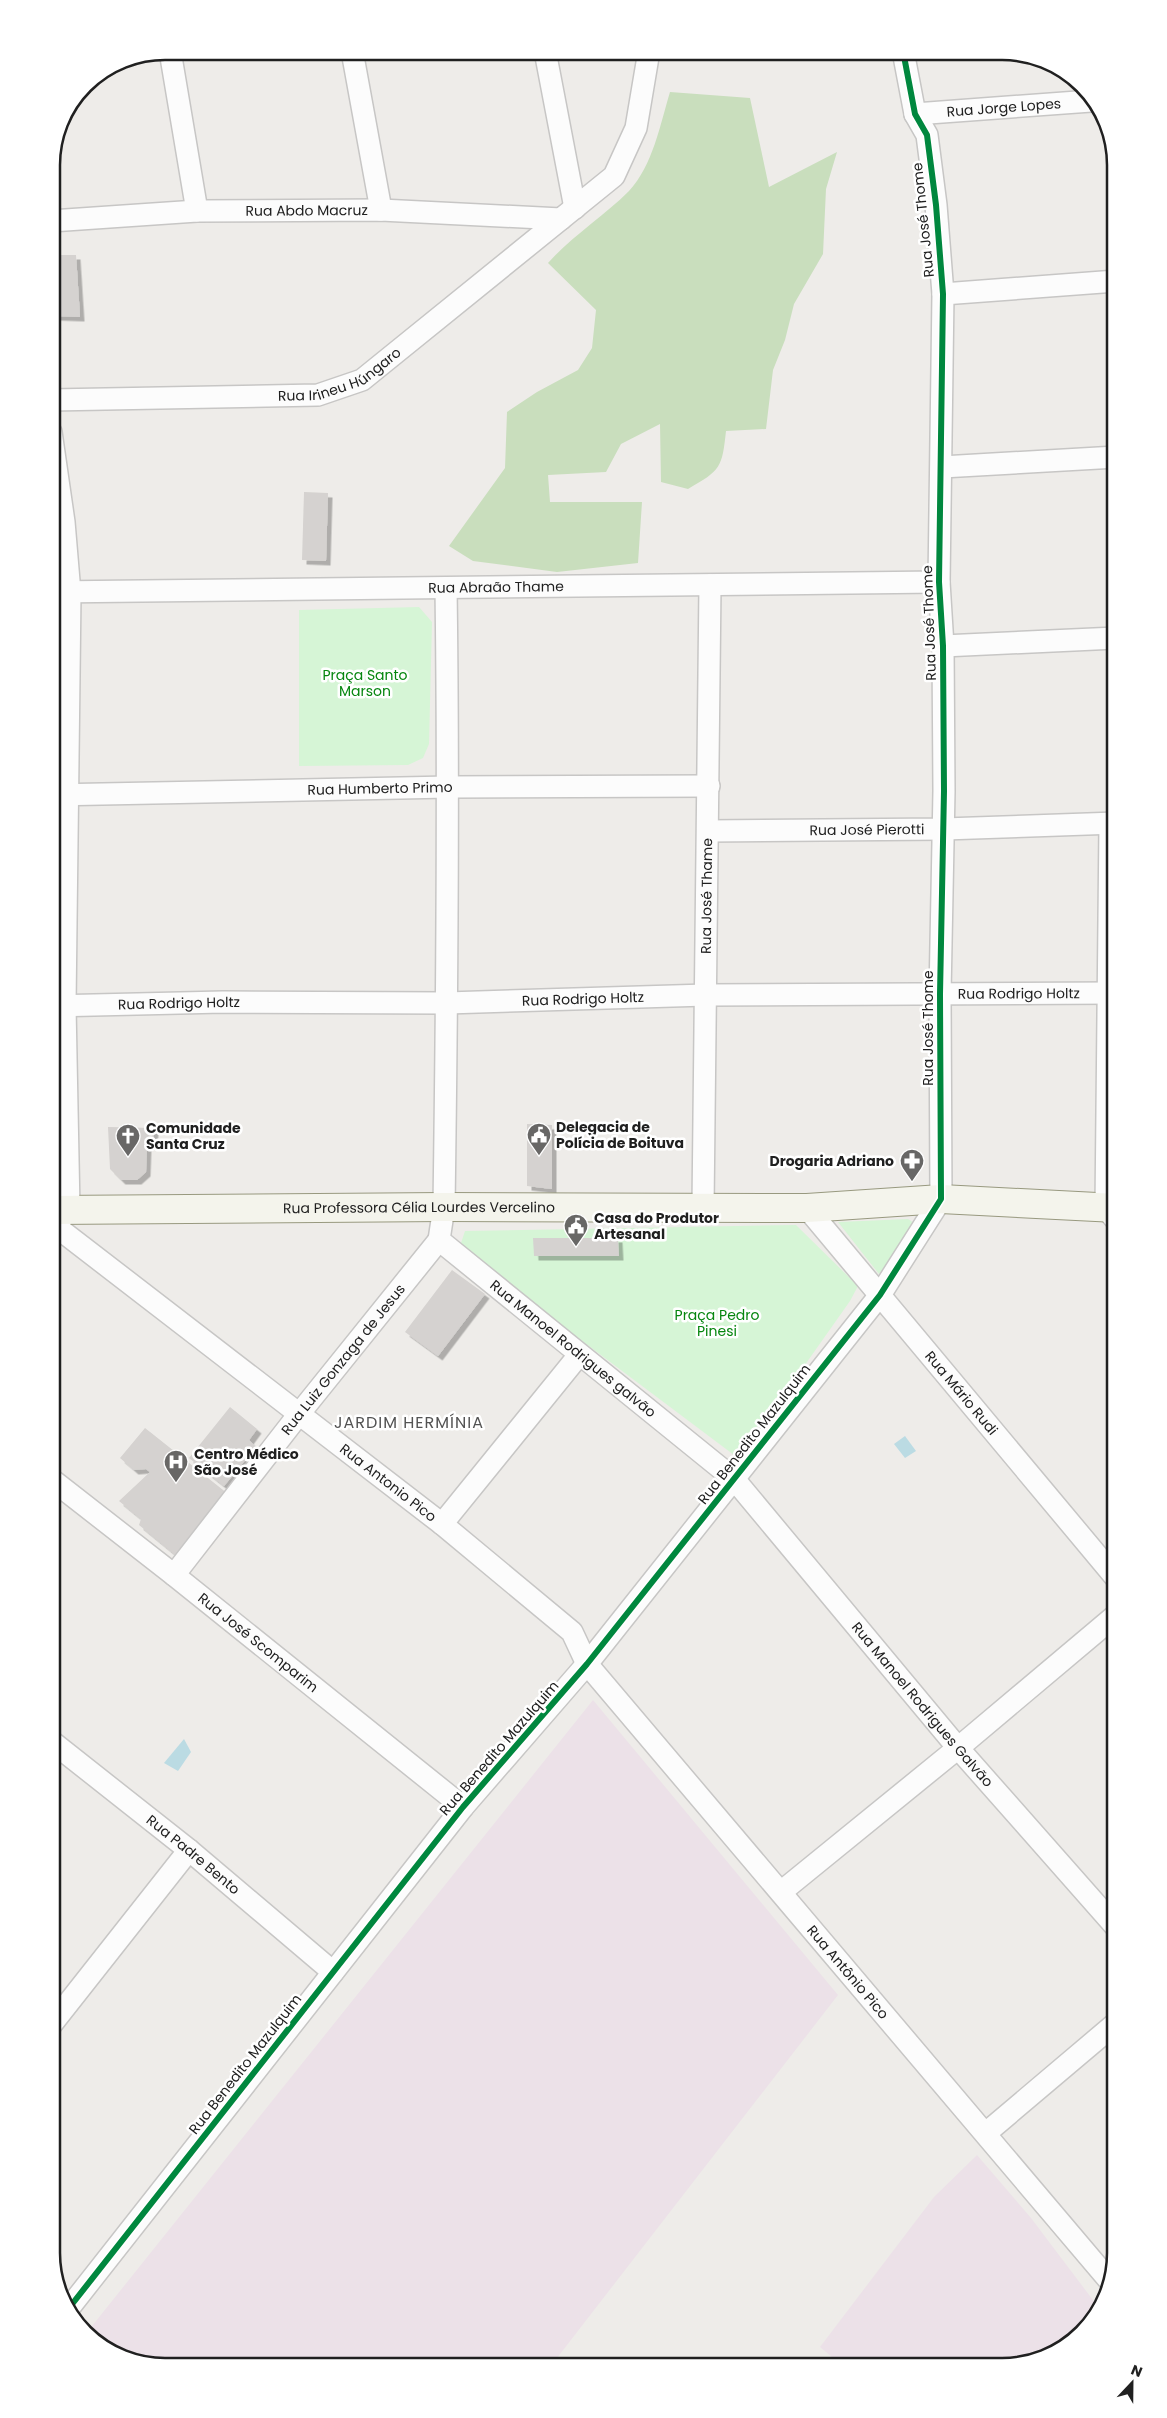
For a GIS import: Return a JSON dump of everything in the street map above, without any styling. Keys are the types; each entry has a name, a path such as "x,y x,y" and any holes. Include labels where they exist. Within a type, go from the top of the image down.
{"main road":[{"name":"Rua Professora Célia Lourdes Vercelino","path":"60,1219 444,1207 807,1208 941,1199 1107,1212"}],"street":[{"path":"172,60 197,211"},
{"path":"354,60 381,210"},
{"path":"547,60 568,214"},
{"name":"Rua Irineu Húngaro","path":"60,400 318,395 362,380 614,176 636,128 647,60"},
{"name":"Rua José Thome","path":"905,60 915,114 927,134 936,206 943,294 939,582 943,646 944,829 940,994 941,1199"},
{"name":"Rua Jorge Lopes","path":"915,114 1085,101"},
{"name":"Rua Abdo Macruz","path":"60,220 197,211 381,210 568,214"},
{"path":"943,294 1107,282"},
{"path":"942,467 1107,458"},
{"path":"60,492 64,522 60,694"},
{"name":"Rua Abraão Thame","path":"61,592 939,582"},
{"name":"Rua José Thame","path":"703,1207 710,585"},
{"path":"439,1240 444,1207 447,1003 449,787 446,588"},
{"path":"943,646 1107,638"},
{"name":"Rua Humberto Primo","path":"60,795 449,787 708,786"},
{"name":"Rua José Pierotti","path":"708,832 944,829 1107,823"},
{"name":"Rua Rodrigo Holtz","path":"60,1006 223,1002 447,1003 706,995 1107,993"},
{"name":"Rua Benedito Mazulquim","path":"73,2304 463,1807 587,1664 880,1295 941,1199"},
{"name":"Rua Mário Rudi","path":"807,1208 1107,1567"},
{"name":"Rua Antonio Pico","path":"60,1221 299,1414 442,1524 572,1632 587,1664"},
{"name":"Rua Manoel Rodrigues galvão","path":"439,1240 734,1479"},
{"name":"Rua Luiz Gonzaga de Jesus","path":"174,1575 299,1414 439,1240"},
{"path":"442,1524 579,1355"},
{"name":"Rua Manoel Rodrigues Galvão","path":"734,1479 958,1748 1107,1918"},
{"name":"Rua José Scomparim","path":"60,1486 463,1807"},
{"path":"781,1892 958,1748 1107,1623"},
{"name":"Rua Antônio Pico","path":"587,1664 1104,2275"},
{"name":"Rua Padre Bento","path":"60,1748 189,1850 333,1972"},
{"path":"60,2009 189,1850"},
{"path":"986,2133 1107,2031"}],"shaded area":[{"path":"593,1700 838,1995 557,2358 158,2358 144,2356 118,2347 91,2327"},
{"path":"977,2155 1031,2218 1095,2302 1081,2322 1071,2332 1049,2347 1023,2356 1009,2358 833,2358 820,2347 934,2197"}],"green space":[{"path":"670,92 750,98 769,187 837,152 826,189 823,254 794,304 785,340 773,370 766,429 726,431 723,453 718,467 707,477 688,489 661,482 660,424 621,444 606,472 548,475 550,502 642,502 638,563 557,572 473,561 449,546 505,468 507,412 537,392 578,370 592,348 596,310 548,263 567,244 629,191 637,181 655,144"},
{"name":"Praça Santo Marson","path":"419,607 432,622 429,744 423,758 408,765 299,766 299,610"},
{"path":"908,1219 914,1223 914,1231 879,1274 838,1222"},
{"name":"Praça Pedro Pinesi","path":"796,1225 858,1286 850,1301 795,1379 734,1455 485,1268 461,1243 465,1231"}],"water":[{"path":"905,1436 916,1451 905,1458 894,1444"},
{"path":"184,1739 191,1752 178,1771 164,1763"}],"building":[{"path":"60,255 76,255 80,317 60,316"},
{"path":"304,492 328,493 326,561 302,560"},
{"name":"Delegacia de Polícia de Boituva","path":"527,1124 552,1125 552,1189 527,1186"},
{"name":"Comunidade Santa Cruz","path":"108,1127 154,1128 153,1145 147,1144 146,1172 137,1180 121,1180 110,1169"},
{"name":"Casa do Produtor Artesanal","path":"533,1238 618,1238 619,1256 534,1256"},
{"path":"452,1270 485,1294 438,1356 405,1332"},
{"path":"230,1407 257,1429 249,1440 256,1447 224,1486 189,1458"},
{"name":"Centro Médico São José","path":"145,1428 228,1494 178,1557 139,1525 141,1519 119,1501 150,1472 146,1469 134,1470 120,1458"}],"cycle path":[{"path":"73,2303 463,1807 587,1664 880,1295 941,1199 940,994 944,791 943,646 939,582 943,294 936,205 927,135 915,114 905,60"}],"place":[{"name":"Delegacia de Polícia de Boituva","path":"539,1156"},
{"name":"Comunidade Santa Cruz","path":"128,1157"},
{"name":"Drogaria Adriano","path":"912,1182"},
{"name":"Casa do Produtor Artesanal","path":"576,1247"},
{"name":"Centro Médico São José","path":"176,1483"}],"district":[{"name":"JARDIM HERMÍNIA","path":"409,1422"}]}
